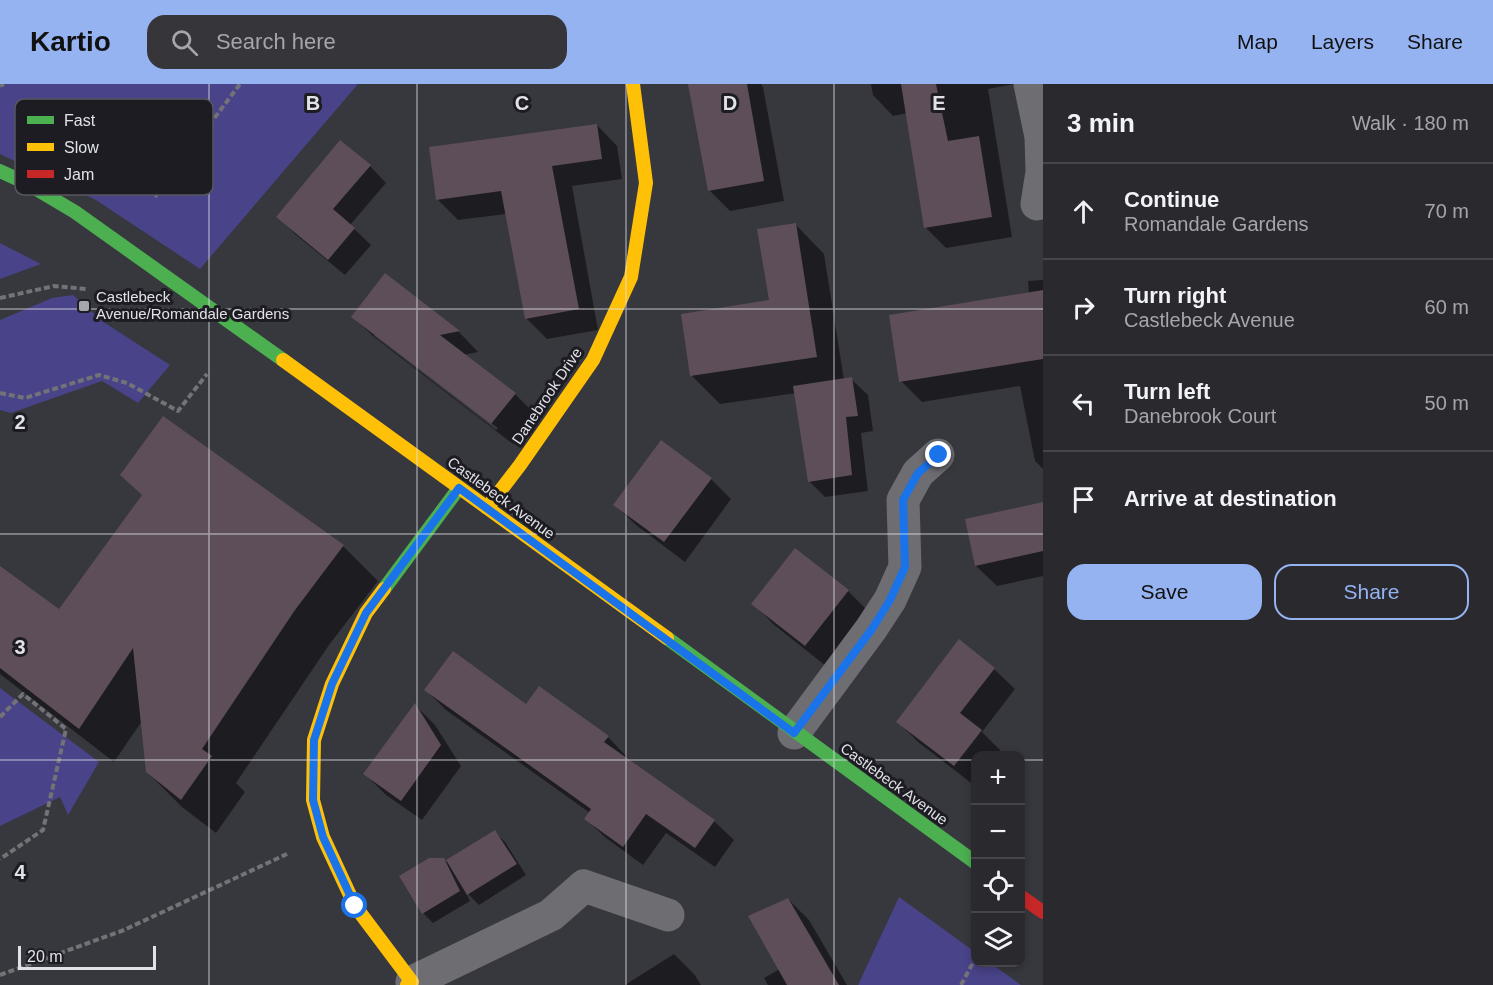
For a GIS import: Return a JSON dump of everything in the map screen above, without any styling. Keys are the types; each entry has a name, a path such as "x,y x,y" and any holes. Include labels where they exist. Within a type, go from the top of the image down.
{"street":[{"name":"Danebrook Drive","path":"487,508 593,360 631,277 646,183 633,84"},
{"path":"1030,84 1041,136 1042,172 1037,204"},
{"name":"Castlebeck Avenue","path":"0,171 15,178"},
{"name":"Castlebeck Avenue","path":"46,195 75,212 487,508 971,860"},
{"path":"794,733 872,629 890,600 905,567 903,500 918,473 939,455"},
{"path":"459,488 366,613 332,684 314,740 313,800 323,837 355,906 409,983 551,915 584,886 668,915"},
{"path":"1025,899 1043,912"}],"path":[{"path":"0,86 4,84"},
{"path":"213,121 241,84"},
{"path":"0,298 54,286 86,289"},
{"path":"0,393 25,398 99,375 127,384 178,411 207,374"},
{"path":"0,717 23,694 66,729 44,830 0,859"},
{"path":"0,975 124,930 323,837"},
{"path":"961,985 971,965"}],"shaded area":[{"path":"0,84 358,84 200,269 86,195 213,195 213,99 15,99 15,161 0,154"},
{"path":"0,243 41,264 0,279"},
{"path":"73,295 102,321 170,365 138,403 102,381 11,413 0,410 0,320 52,298"},
{"path":"0,688 99,762 68,815 60,797 0,826"},
{"path":"899,897 971,949 971,967 996,967 1021,985 858,985"}],"building":[{"path":"688,84 747,84 764,181 708,191"},
{"path":"901,84 936,84 948,141 979,136 992,217 924,228"},
{"path":"597,124 602,159 552,166 579,309 525,319 501,191 436,200 429,147"},
{"path":"340,140 371,165 333,209 355,228 328,260 276,217"},
{"path":"796,223 817,357 690,376 681,314 769,300 757,229"},
{"path":"385,273 460,331 440,335 516,393 491,424 351,317"},
{"path":"1043,290 1043,359 899,382 889,315"},
{"path":"852,377 858,416 846,417 852,475 808,482 793,386"},
{"path":"163,416 344,545 295,610 202,749 212,756 181,800 146,772 133,648 79,729 0,668 0,566 59,609 142,495 120,475"},
{"path":"661,440 712,478 664,542 613,505"},
{"path":"1043,502 1043,551 975,566 965,519"},
{"path":"795,548 849,590 805,646 751,604"},
{"path":"959,639 995,668 960,713 982,730 954,766 896,722"},
{"path":"453,651 526,704 539,686 609,736 604,742 715,820 695,848 646,814 623,847 584,819 591,809 424,690"},
{"path":"415,703 441,745 401,801 363,774"},
{"path":"495,830 517,864 467,895 446,860"},
{"path":"429,858 444,858 460,891 422,914 399,876"},
{"path":"788,898 839,985 787,985 748,916"}],"traffic: fast":[{"path":"0,171 15,178"},
{"path":"46,195 75,212 283,360"},
{"path":"384,589 459,488"},
{"path":"667,638 971,859"}],"traffic: slow":[{"path":"487,508 593,360 631,277 646,183 633,84"},
{"path":"283,360 667,638"},
{"path":"384,589 366,613 332,684 314,740 313,800 323,837 355,906 412,982 407,985"}],"traffic: jam":[{"path":"1025,899 1043,912"}],"place":[{"name":"Castlebeck Avenue/Romandale Gardens","path":"84,306"}],"route":[{"path":"355,906 323,837 313,800 314,740 332,684 366,613 459,488 794,733 872,629 890,600 905,567 903,500 918,473 939,455"}]}
